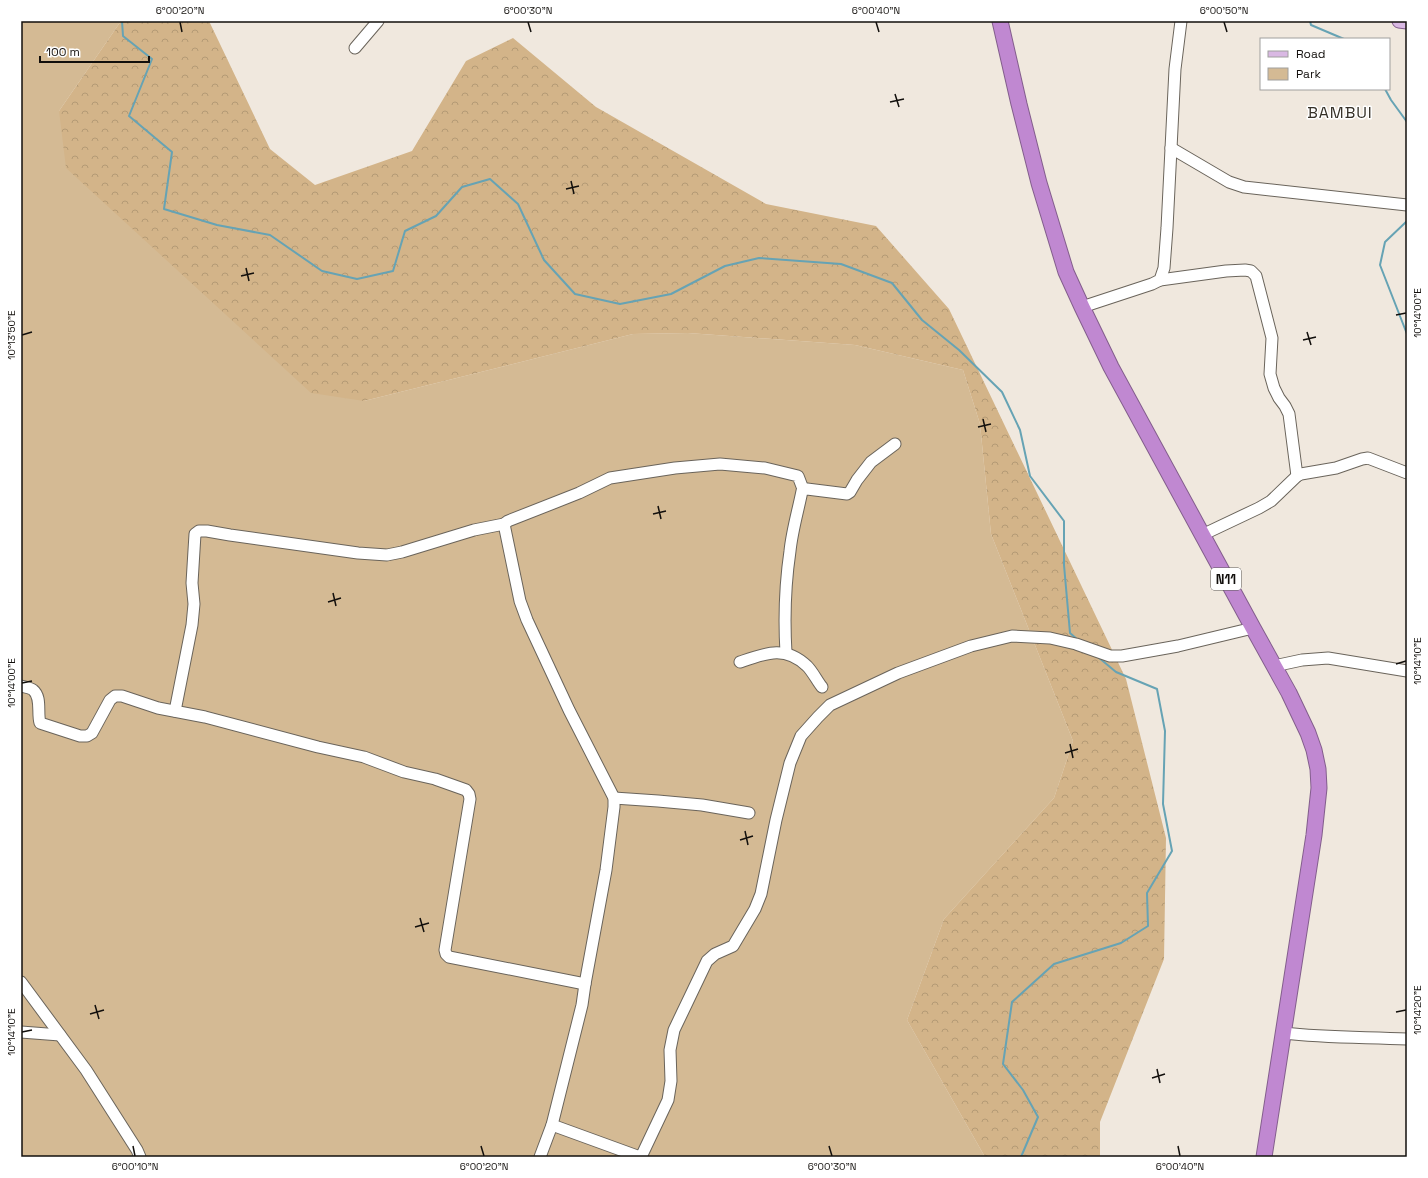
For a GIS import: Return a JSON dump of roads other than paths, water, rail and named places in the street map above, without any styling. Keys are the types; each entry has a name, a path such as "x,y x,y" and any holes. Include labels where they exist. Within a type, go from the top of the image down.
{"highway":[{"name":"N11","path":"1000,21 1019,104 1049,218 1066,272 1111,367 1289,693 1308,733 1314,750 1318,769 1319,788 1314,835 1264,1157"}],"main road":[{"path":"1400,21 1407,22"}],"street":[{"path":"355,48 378,21"},
{"path":"1160,280 1164,268 1174,69 1181,21"},
{"path":"1171,148 1229,182 1244,187 1407,205"},
{"path":"1082,307 1160,280 1226,271 1251,271 1256,276 1272,338 1270,374 1274,388 1289,414 1297,476"},
{"path":"803,489 847,494 871,462 895,444"},
{"path":"1202,535 1271,501 1301,474 1336,468 1368,458 1407,474"},
{"path":"175,711 192,624 194,604 192,583 194,544 195,534 199,531 358,553 388,555 474,530 504,524 508,521 579,493 610,478 675,468 720,464 765,468 798,476 803,489 790,550 784,629 786,653"},
{"path":"504,524 520,601 527,620 569,710 614,798 606,870 579,1018 552,1125 540,1157"},
{"path":"552,1125 641,1157 668,1100 671,1082 670,1050 674,1030 707,961 715,954 733,946 755,909 761,894 776,820 790,763 801,736 830,705 898,673 971,646 1012,636 1050,638 1076,644 1110,656 1122,656 1178,646 1253,628"},
{"path":"740,662 760,655 786,653 793,656 808,667 822,687"},
{"path":"1274,666 1302,660 1328,658 1407,671"},
{"path":"21,686 33,690 36,694 38,699 40,723 80,736 87,736 92,733 110,700 115,696 122,696 158,708 205,717 318,747 364,757 404,772 434,779 466,790 470,799 445,950 446,954 449,957 480,964 585,984"},
{"path":"614,798 702,805 749,813"},
{"path":"21,982 86,1070 109,1104 140,1157"},
{"path":"21,1032 60,1035"},
{"path":"1284,1033 1308,1036 1407,1039"}],"waterway":[{"path":"122,21 123,36 152,59 129,116 172,152 164,209 217,225 270,235 322,271 357,279 393,271 405,231 436,216 462,187 490,179 518,204 544,260 575,294 620,304 671,294 725,266 759,258 841,264 892,283 922,320 959,350 1002,392 1020,430 1030,476 1064,521 1064,565 1070,633 1078,640"},
{"path":"1310,21 1311,25 1342,38"},
{"path":"1386,90 1407,122"},
{"path":"1407,221 1385,242 1380,265 1407,334"},
{"path":"1021,1157 1038,1117 1023,1090 1003,1064 1012,1002 1054,964 1121,943 1148,926 1147,893 1172,851 1163,804 1165,731 1157,689 1116,672 1098,657"}],"district":[{"name":"BAMBUI","path":"1340,112"}]}
